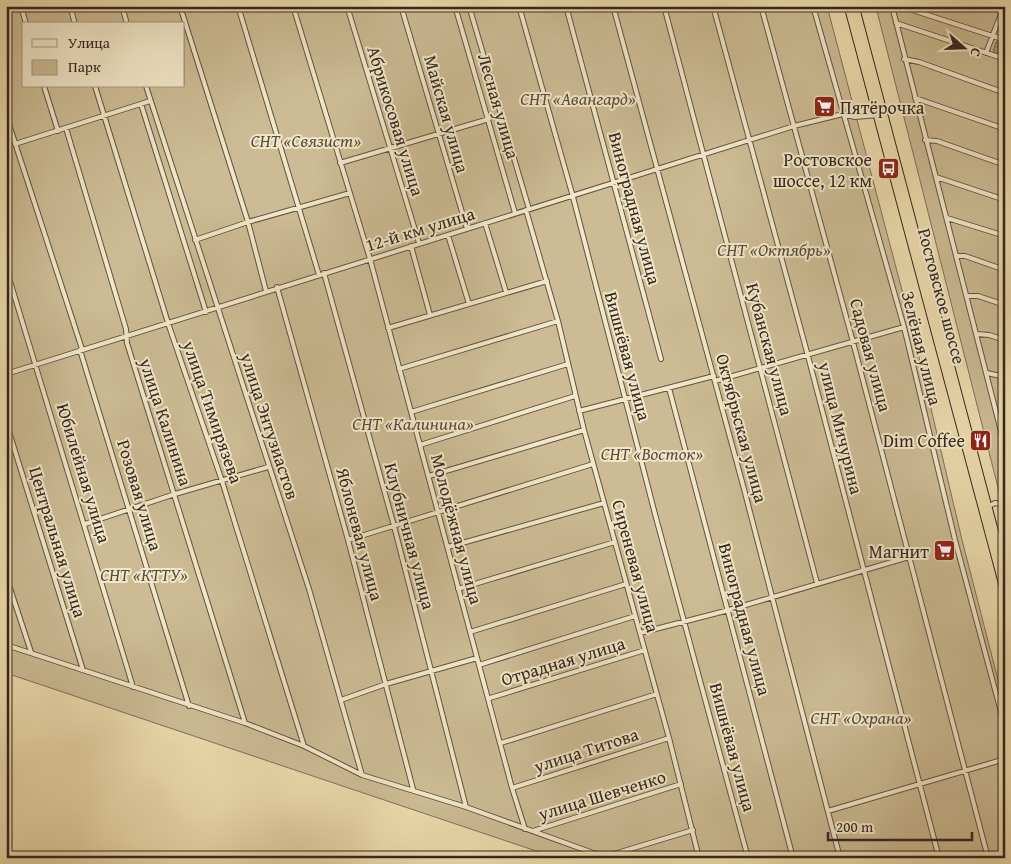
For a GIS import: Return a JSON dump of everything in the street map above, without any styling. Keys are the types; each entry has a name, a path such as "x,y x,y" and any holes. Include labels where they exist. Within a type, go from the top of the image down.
{"highway":[{"name":"Ростовское шоссе","path":"848,6 881,114"},
{"name":"Ростовское шоссе","path":"855,6 881,114 986,507 1005,570"},
{"name":"Ростовское шоссе","path":"986,507 1005,593"}],"street":[{"path":"21,6 25,22"},
{"path":"70,6 74,22"},
{"path":"122,6 126,22"},
{"path":"180,6 248,222 266,291"},
{"path":"238,6 319,275"},
{"name":"Молодёжная улица","path":"293,6 370,259 420,446 430,476 458,589 490,698 512,788 526,829"},
{"name":"Абрикосовая улица","path":"348,6 419,244"},
{"name":"Майская улица","path":"401,6 467,229"},
{"name":"Лесная улица","path":"455,6 515,213"},
{"path":"469,6 528,210"},
{"name":"Вишнёвая улица","path":"519,6 573,197 625,400 748,858"},
{"name":"Виноградная улица","path":"566,6 615,181 661,359"},
{"name":"Октябрьская улица","path":"612,6 658,168 840,858"},
{"name":"Кубанская улица","path":"664,6 705,154 816,583"},
{"name":"улица Мичурина","path":"713,6 808,356 862,569 939,858"},
{"name":"Садовая улица","path":"761,6 853,342 988,858"},
{"name":"Зелёная улица","path":"813,6 842,114 904,327 954,540 1005,727"},
{"path":"892,6 904,59 957,256 1005,447"},
{"path":"900,6 1005,40"},
{"path":"986,53 1004,6"},
{"path":"896,23 1005,59"},
{"path":"904,59 919,62 1005,93"},
{"path":"45,88 58,130"},
{"name":"улица Тимирязева","path":"96,88 168,323 222,481 304,746"},
{"name":"улица Энтузиастов","path":"147,88 309,589 362,775"},
{"path":"914,98 1005,128"},
{"path":"15,144 150,101"},
{"path":"141,104 206,312"},
{"name":"12-й км улица","path":"6,374 218,309 266,291 515,213 573,197 615,181 794,126 842,114 856,117 881,114"},
{"name":"Розовая улица","path":"6,116 81,350 189,706"},
{"path":"340,163 489,119"},
{"name":"улица Калинина","path":"66,128 127,343 245,723"},
{"path":"925,140 937,141 1005,165"},
{"path":"936,177 1005,200"},
{"path":"195,240 248,222 350,193"},
{"name":"Сиреневая улица","path":"528,210 558,321 575,396 669,738 699,858"},
{"path":"947,218 1005,236"},
{"path":"485,223 506,292"},
{"path":"448,234 469,304"},
{"path":"411,246 430,315"},
{"path":"957,256 965,256 1005,270"},
{"name":"Юбилейная улица","path":"6,268 85,524 132,687"},
{"name":"Клубничная улица","path":"324,273 394,526 466,807"},
{"path":"388,328 547,281"},
{"name":"Яблоневая улица","path":"277,288 348,540 413,789"},
{"path":"967,296 978,296 1005,305"},
{"path":"399,369 558,321"},
{"path":"579,411 808,356 904,327"},
{"path":"977,334 989,335 1005,340"},
{"path":"411,412 568,364"},
{"path":"987,373 1005,377"},
{"name":"Виноградная улица","path":"669,388 793,858"},
{"path":"420,446 575,396"},
{"path":"998,417 1005,416"},
{"name":"Центральная улица","path":"6,422 83,670"},
{"path":"430,476 584,430"},
{"path":"348,540 593,464"},
{"path":"85,524 175,494 268,467"},
{"path":"448,546 604,503"},
{"path":"986,507 1005,505"},
{"path":"458,589 615,542"},
{"path":"640,633 729,610 862,569 909,557"},
{"path":"6,576 31,653"},
{"path":"470,632 626,584"},
{"path":"479,665 635,616"},
{"path":"6,645 245,723 304,746 362,775 413,789 606,857 693,830"},
{"name":"Отрадная улица","path":"490,698 644,650"},
{"path":"341,700 386,684 477,658"},
{"path":"501,743 657,694"},
{"name":"улица Титова","path":"512,788 669,738"},
{"path":"828,812 1005,759"},
{"name":"улица Шевченко","path":"532,831 681,784"}],"green space":[{"path":"6,6 827,6 913,332 962,540 1005,707 1005,858 557,858 6,673"},
{"path":"876,6 1005,6 1005,515 879,19"}],"shaded area":[{"path":"996,42 1005,43 1005,57 993,52"}],"place":[{"name":"Пятёрочка","path":"824,107"},
{"name":"Ростовское шоссе, 12 км","path":"888,169"},
{"name":"Dim Coffee","path":"981,440"},
{"name":"Магнит","path":"945,551"}],"park label":[{"name":"СНТ «Авангард»","path":"578,98"},
{"name":"СНТ «Связист»","path":"306,140"},
{"name":"СНТ «Октябрь»","path":"774,249"},
{"name":"СНТ «Калинина»","path":"413,423"},
{"name":"СНТ «Восток»","path":"652,453"},
{"name":"СНТ «КТТУ»","path":"144,574"},
{"name":"СНТ «Охрана»","path":"861,717"}]}
